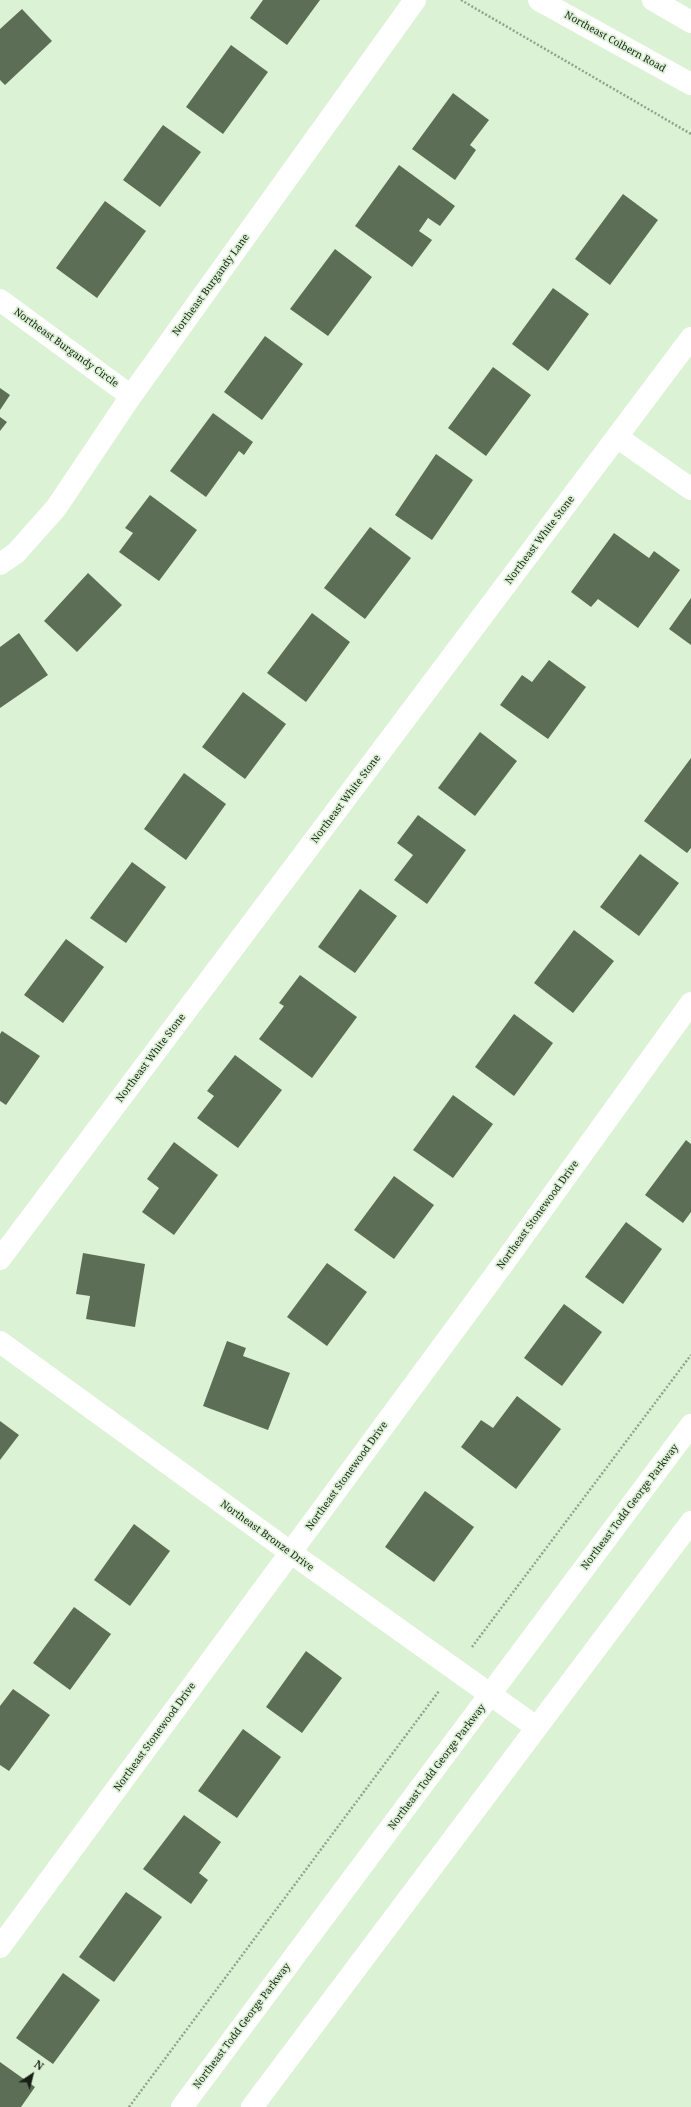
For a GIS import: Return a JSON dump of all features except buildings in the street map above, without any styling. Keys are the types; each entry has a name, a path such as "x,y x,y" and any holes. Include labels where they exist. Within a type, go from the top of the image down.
{"street":[{"name":"Northeast Burgandy Lane","path":"0,564 16,553 56,508 131,396 415,0"},
{"name":"Northeast Colbern Road","path":"539,0 691,84"},
{"path":"653,0 691,22"},
{"name":"Northeast Burgandy Circle","path":"0,300 131,396"},
{"name":"Northeast White Stone","path":"0,1259 691,338"},
{"path":"617,437 691,489"},
{"name":"Northeast Stonewood Drive","path":"0,1947 503,1264 691,1003"},
{"name":"Northeast Bronze Drive","path":"0,1342 290,1552 536,1727"},
{"name":"Northeast Todd George Parkway","path":"182,2107 691,1425"},
{"path":"252,2107 691,1522"}],"path":[{"path":"461,0 691,134"},
{"path":"129,2107 691,1355"}]}
